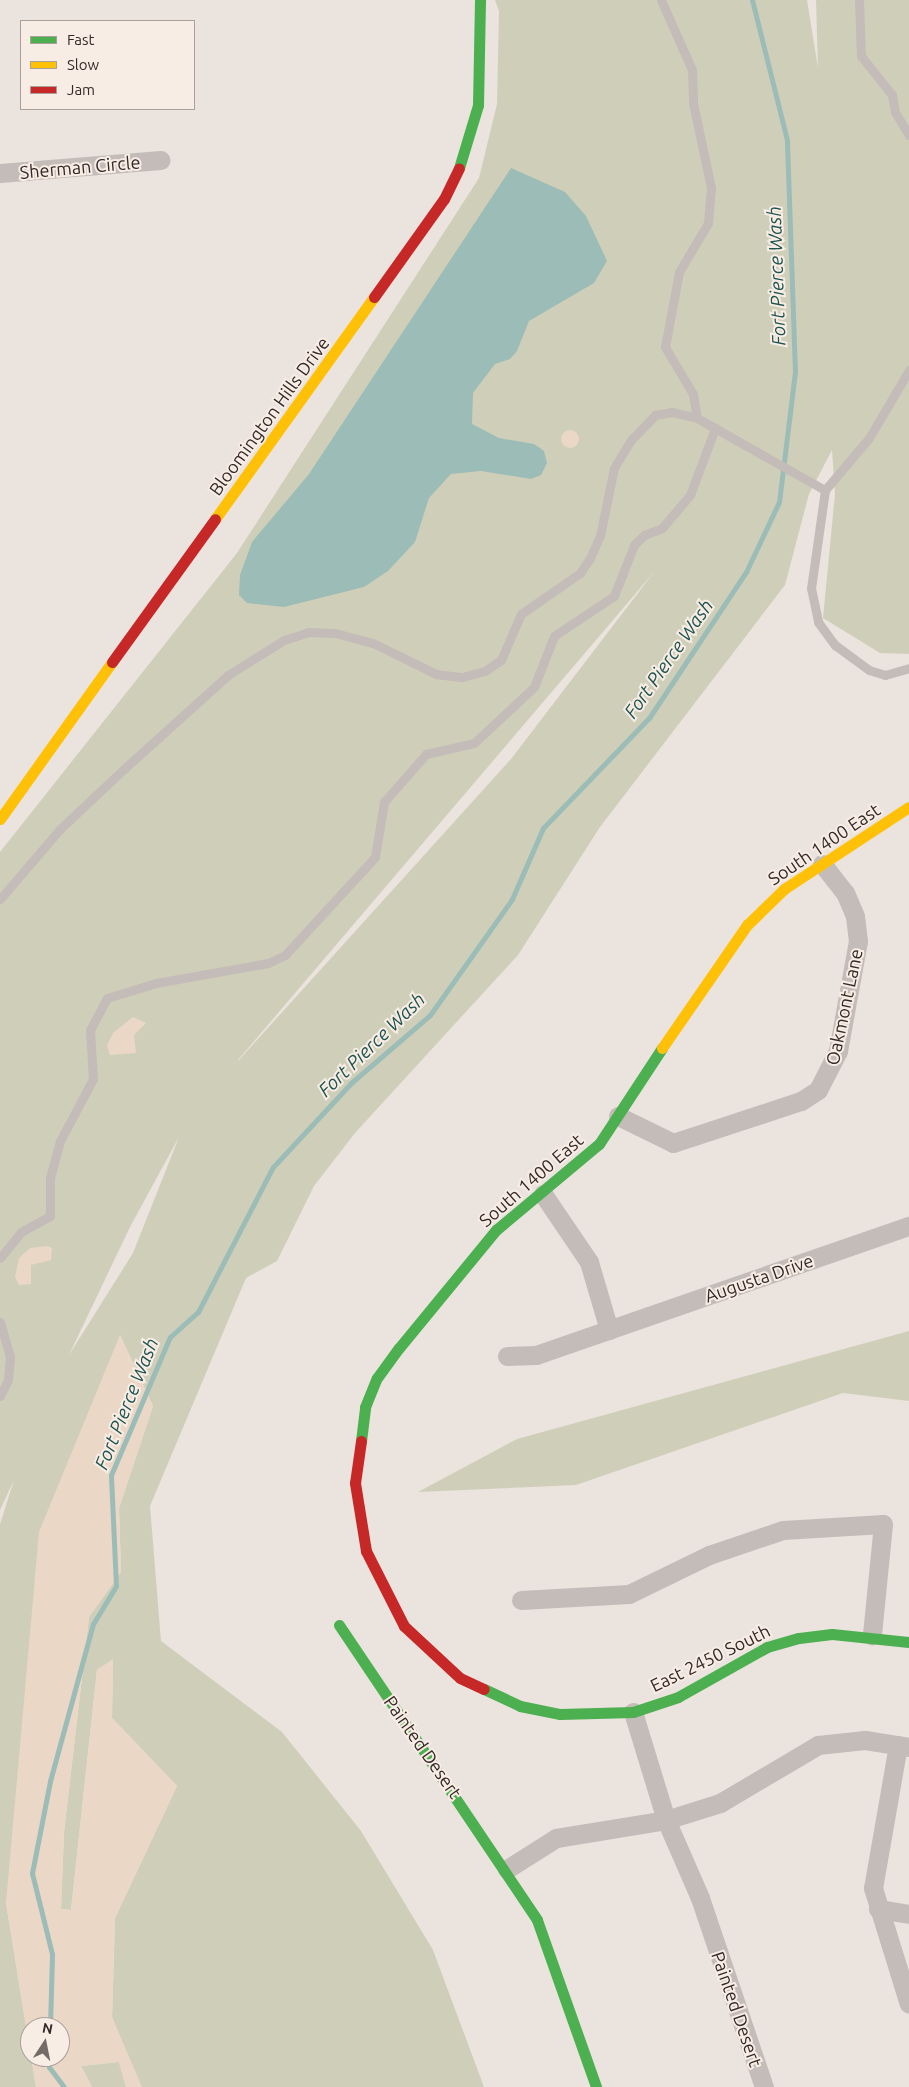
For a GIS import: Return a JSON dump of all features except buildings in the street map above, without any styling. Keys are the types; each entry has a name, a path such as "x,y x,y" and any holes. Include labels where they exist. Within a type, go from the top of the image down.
{"street":[{"name":"Bloomington Hills Drive","path":"0,819 444,199 466,154 478,105 480,0"},
{"name":"Sherman Circle","path":"0,173 160,160"},
{"name":"South 1400 East","path":"404,1626 366,1551 358,1517 356,1475 365,1407 378,1378 399,1348 496,1230 575,1168 618,1116 724,953 784,888 909,807"},
{"name":"Oakmont Lane","path":"618,1116 673,1143 802,1101 818,1090 838,1051 858,940 855,916 845,893 822,864"},
{"path":"543,1194 589,1262 609,1330"},
{"name":"Augusta Drive","path":"507,1356 536,1355 909,1226"},
{"path":"521,1600 629,1594 709,1554 783,1530 883,1524 872,1635"},
{"name":"Painted Desert","path":"339,1626 507,1869 546,1939 596,2087"},
{"name":"East 2450 South","path":"404,1626 460,1678 520,1706 560,1714 633,1712 678,1697 767,1647 832,1634 872,1635 909,1642"},
{"name":"Painted Desert","path":"633,1712 666,1820 700,1898 764,2087"},
{"path":"507,1869 556,1838 666,1820 720,1803 818,1745 865,1740 904,1746 872,1871 878,1909 909,2004"},
{"path":"878,1909 909,1914"}],"lane":[{"path":"661,0 692,70 693,103 711,188 708,223 679,272 665,347 693,394 697,418"},
{"path":"859,0 861,56 892,95 895,112 909,135"},
{"path":"909,370 869,438 825,490 811,588 818,622 835,645 869,670 885,674 909,668"},
{"path":"0,899 60,829 125,768 228,675 284,640 309,632 335,633 373,643 436,674 462,678 485,671 501,660 521,614 580,573 590,558 605,515 609,483 631,440 655,416 672,412 697,418 815,482 825,490"},
{"path":"0,1258 21,1232 50,1216 50,1178 60,1141 93,1079 90,1030 107,998 156,983 268,963 285,955 375,857 384,802 426,754 474,743 534,687 554,636 614,596 634,545 644,535 662,528 690,495 715,428"},
{"path":"0,1322 10,1357 8,1380 0,1396"}],"green space":[{"path":"495,0 807,0 818,68 816,0 909,0 909,654 880,653 823,618 835,494 832,450 809,494 785,585 600,827 518,955 355,1133 314,1186 277,1261 246,1278 150,1506 161,1641 282,1732 361,1831 433,1950 484,2087 142,2087 127,2061 112,2017 115,1918 177,1786 112,1718 113,1660 97,1670 71,1910 61,1909 64,1832 89,1617 121,1572 119,1508 153,1406 120,1335 6,1903 25,2017 20,2017 20,2067 33,2067 36,2087 0,2087 0,1524 14,1480 0,1510 0,852 237,553 479,178 497,104 499,11","holes":["654,572 511,759 238,1061","179,1137 133,1253 69,1355 130,1227"]},
{"path":"909,1331 909,1401 843,1393 576,1485 418,1492 517,1439"},
{"path":"119,2062 126,2087 92,2087 81,2066"}],"sand":[{"path":"566,430 574,430 579,435 577,446 566,448 561,443 561,435"},
{"path":"133,1017 146,1023 134,1035 136,1053 110,1055 107,1046 113,1033"},
{"path":"47,1246 52,1248 51,1260 31,1265 31,1284 19,1285 15,1277 19,1258 30,1248"},
{"path":"120,1335 153,1406 119,1508 121,1572 89,1617 64,1832 61,1909 71,1910 97,1670 113,1659 112,1718 177,1786 115,1918 112,2017 142,2087 126,2087 119,2062 81,2066 92,2087 36,2087 33,2067 70,2067 70,2017 24,2017 6,1903 39,1532"}],"water":[{"path":"511,168 565,192 586,216 607,261 594,283 529,321 517,351 510,359 495,364 473,393 472,424 499,438 534,444 544,451 547,463 541,475 531,479 481,471 451,474 429,498 415,542 388,571 364,587 284,607 247,603 239,595 240,575 252,542 309,474"}],"waterway":[{"name":"Fort Pierce Wash","path":"50,2017 52,1954 32,1873 50,1781 93,1624 116,1586 111,1475 170,1337 198,1312 273,1167 351,1083 430,1015 512,899 543,828 649,718 746,572 779,502 795,372 787,140 752,0"},
{"name":"Fort Pierce Wash","path":"49,2067 64,2087"}],"traffic: fast":[{"path":"459,168 478,105 480,0"},
{"path":"361,1441 365,1407 377,1378 399,1348 496,1230 599,1144 662,1048"},
{"path":"339,1625 537,1920 596,2087"},
{"path":"484,1689 520,1706 560,1714 633,1712 678,1697 767,1647 799,1638 832,1634 909,1642"}],"traffic: slow":[{"path":"215,519 374,297"},
{"path":"0,819 112,662"},
{"path":"662,1048 747,925 784,889 909,807"}],"traffic: jam":[{"path":"374,297 444,199 459,168"},
{"path":"112,662 215,519"},
{"path":"361,1441 355,1483 366,1551 404,1626 460,1678 484,1689"}]}
